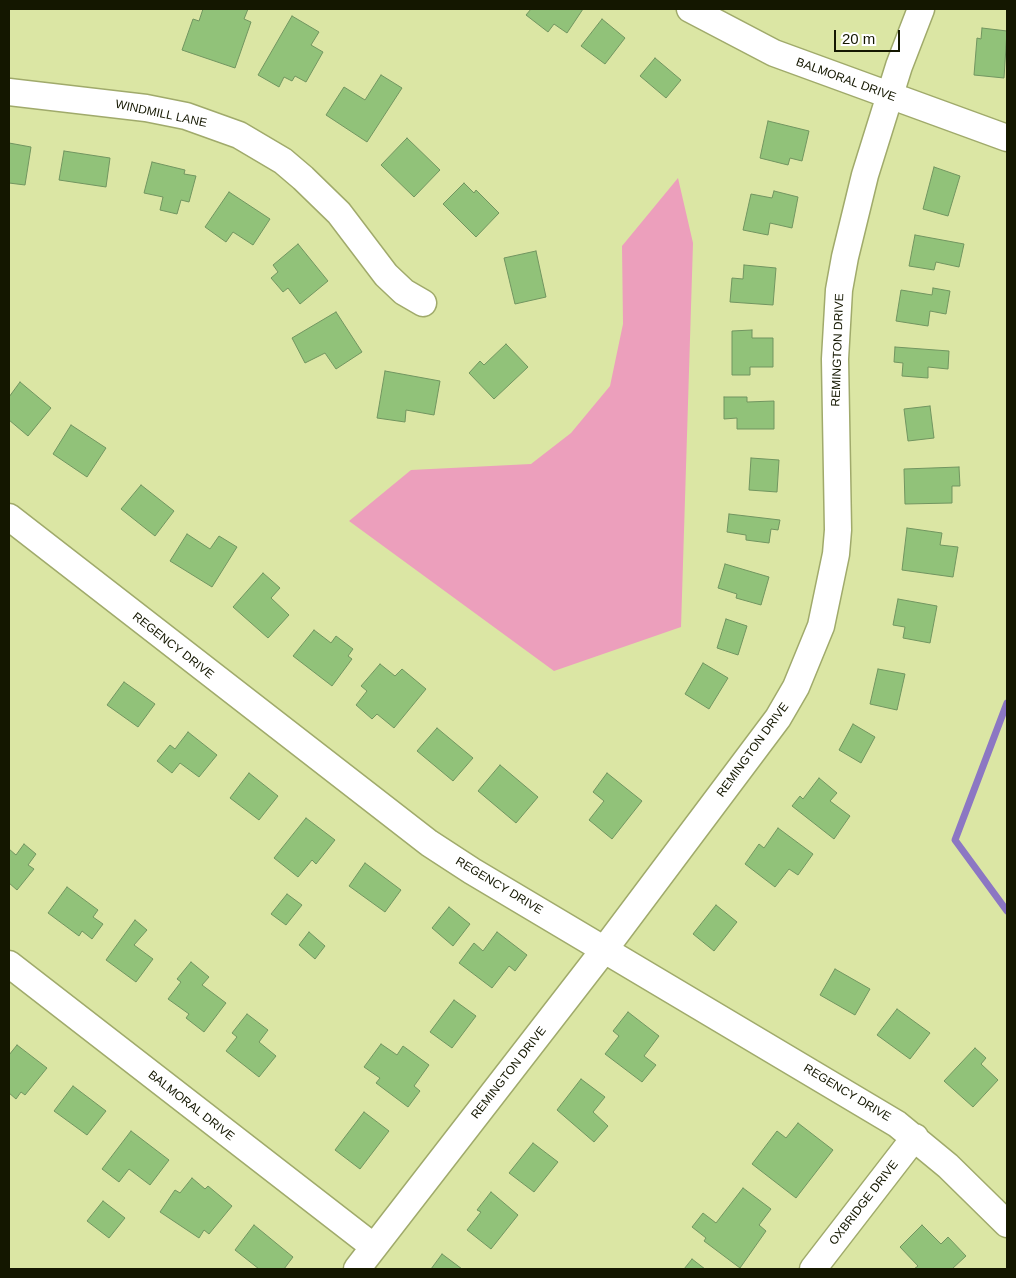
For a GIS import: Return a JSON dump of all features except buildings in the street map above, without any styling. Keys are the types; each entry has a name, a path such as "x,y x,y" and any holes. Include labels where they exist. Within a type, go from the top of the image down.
{"street":[{"name":"BALMORAL DRIVE","path":"690,9 774,53 1007,138"},
{"name":"REMINGTON DRIVE","path":"357,1269 604,950 778,718 796,687 821,626 833,572 838,530 835,359 839,290 854,216 899,66 921,9"},
{"name":"WINDMILL LANE","path":"9,92 146,108 186,116 239,135 283,161 303,178 339,213 386,275 404,292 423,303"},
{"name":"REGENCY DRIVE","path":"9,518 429,843 604,950 871,1107 915,1137 948,1166 1007,1224"},
{"name":"BALMORAL DRIVE","path":"9,964 374,1247"},
{"name":"OXBRIDGE DRIVE","path":"813,1269 915,1137"}],"shaded area":[{"path":"678,178 693,243 681,627 554,671 349,521 411,470 531,464 571,433 610,386 623,324 622,246"}],"waterway":[{"path":"1007,703 955,840 1007,911"}]}
